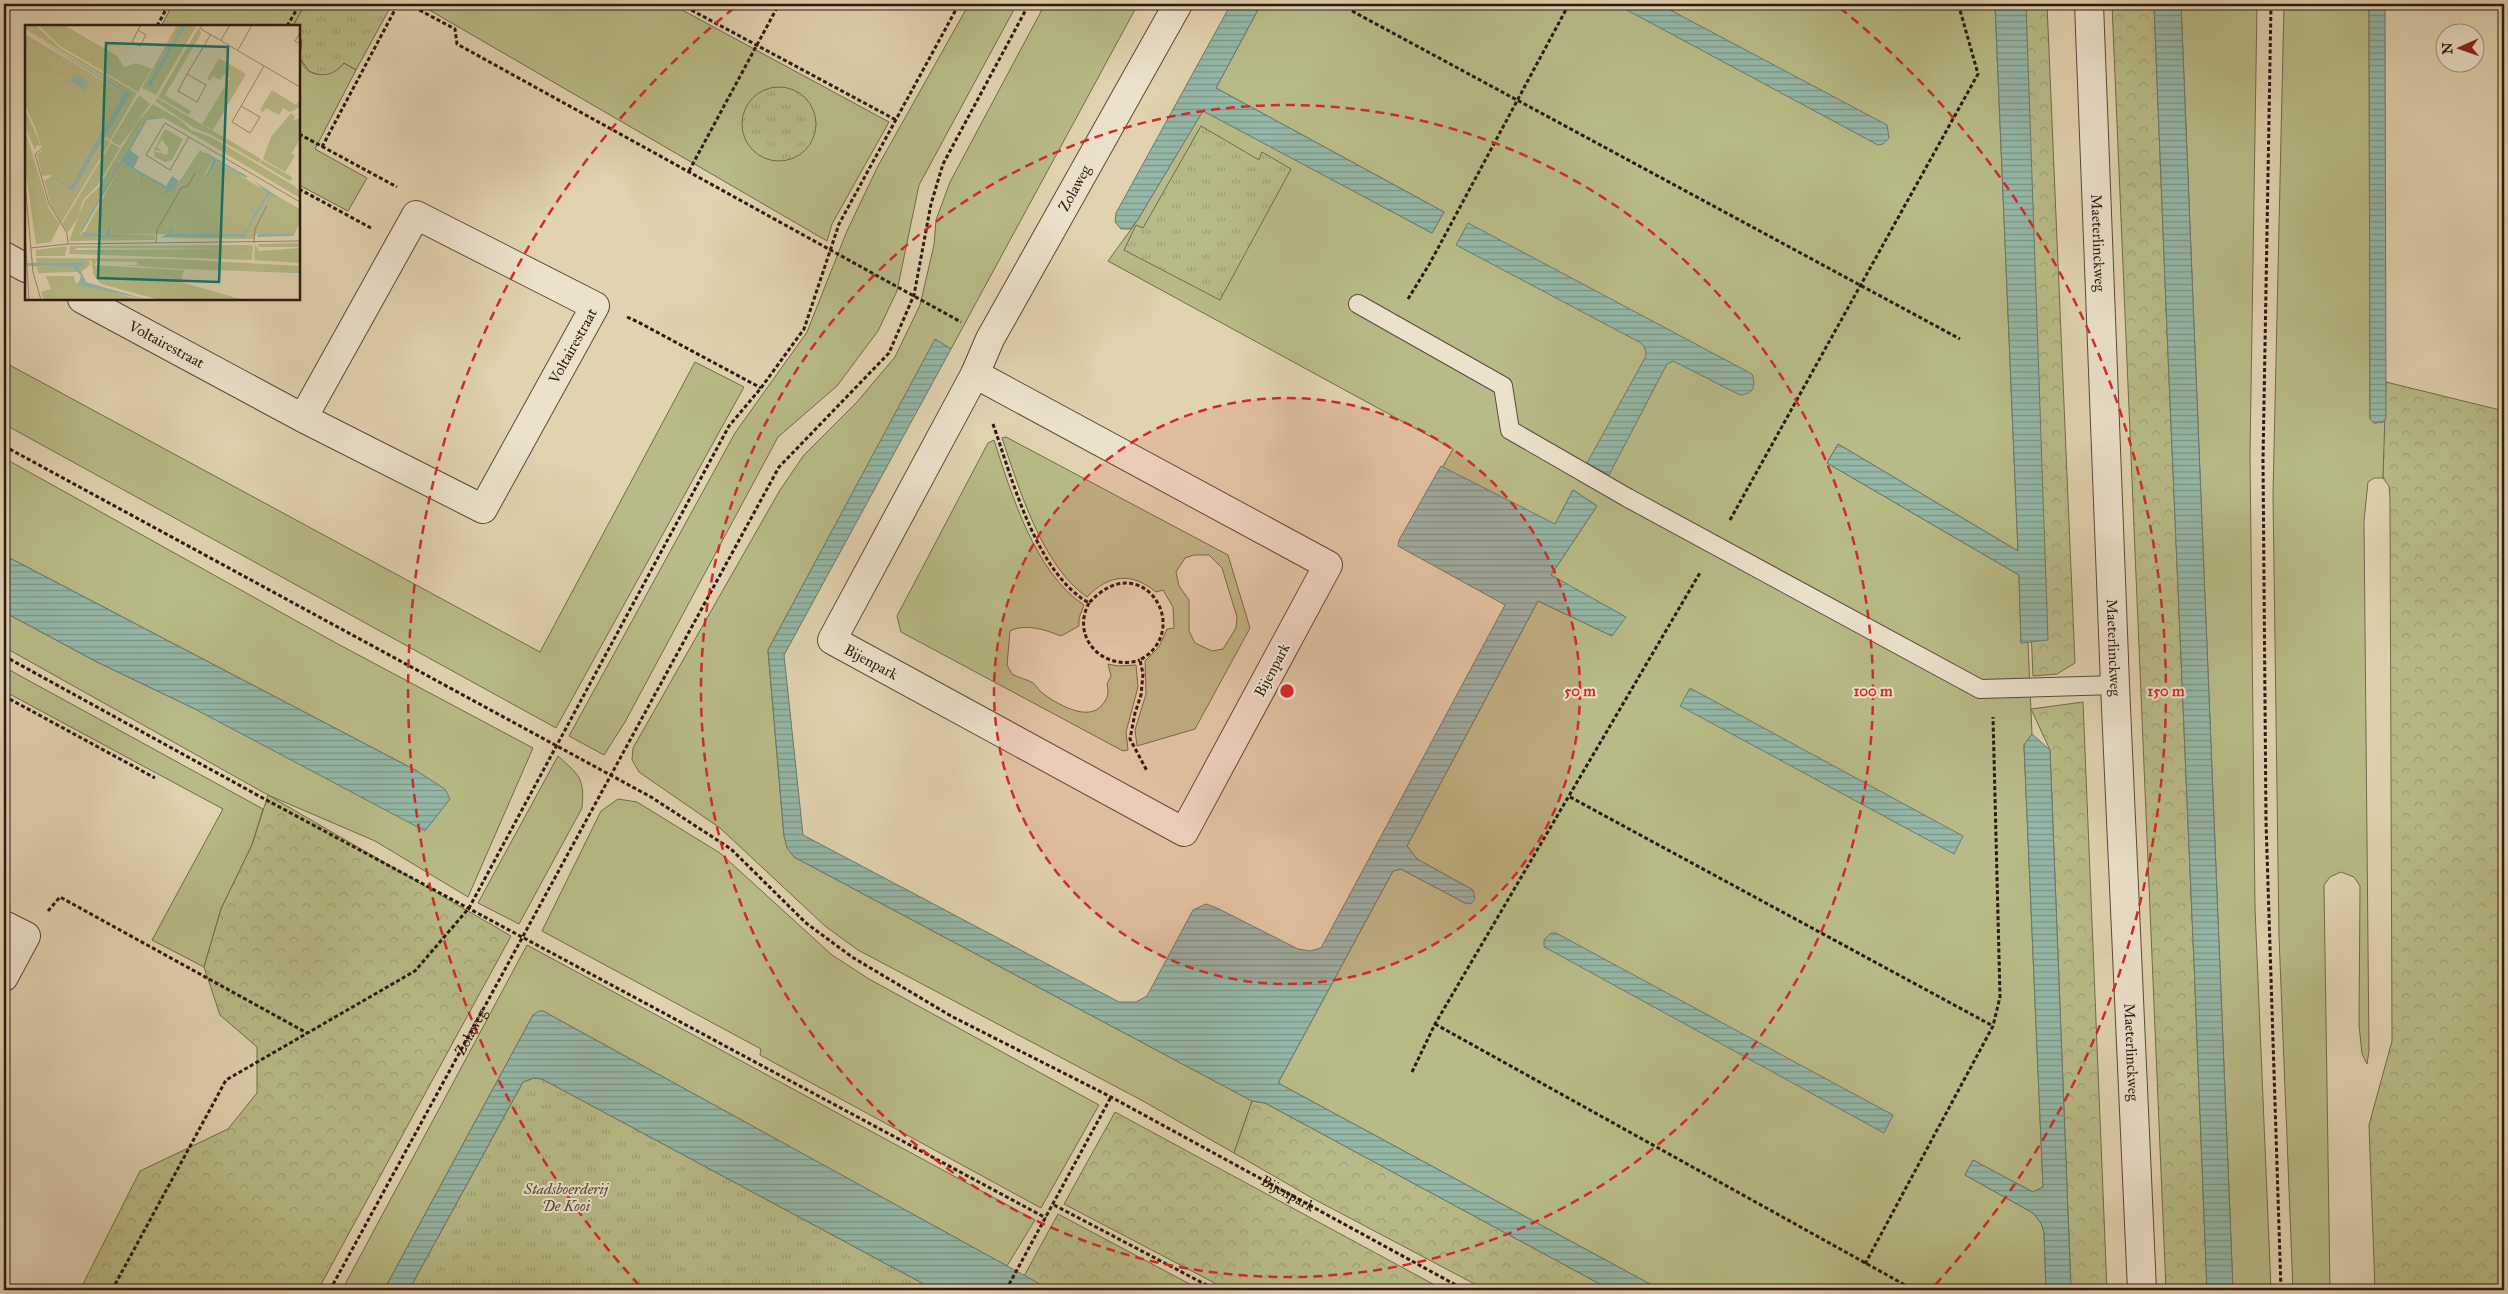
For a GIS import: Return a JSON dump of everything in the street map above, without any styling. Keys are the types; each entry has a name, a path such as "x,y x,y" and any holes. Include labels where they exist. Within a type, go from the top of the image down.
{"street":[{"name":"Zolaweg","path":"975,374 990,339 1178,4"},
{"name":"Maeterlinckweg","path":"2089,4 2114,685 2142,1290"},
{"path":"303,418 416,215"},
{"name":"Voltairestraat","path":"84,300 303,418 483,509 595,306 416,215"},
{"path":"4,256 25,267"},
{"name":"Bijenpark","path":"975,374 1328,565 1184,832 832,640 975,374"},
{"path":"4,977 15,930"}],"lane":[{"path":"1358,304 1503,386 1510,430 1628,498 1980,689 2114,685"}],"path":[{"path":"157,25 169,4"},
{"path":"288,25 300,4"},
{"path":"322,147 398,4"},
{"path":"408,4 455,29 456,44 914,295 990,339"},
{"path":"680,4 896,120"},
{"path":"689,171 779,4"},
{"path":"112,1290 226,1080 415,971 469,908 729,426 761,388 804,329 839,224 959,4"},
{"name":"Zolaweg","path":"330,1290 779,467 889,353 914,295 930,204 943,164 1029,4"},
{"path":"1394,325 1519,101 1569,4"},
{"path":"1948,4 1960,10"},
{"path":"2271,4 2263,460 2266,822 2281,1290"},
{"path":"1352,11 1960,339"},
{"path":"300,135 405,191 416,215"},
{"path":"300,190 400,245"},
{"path":"595,306 638,322 761,388"},
{"path":"975,374 1010,477 1042,550 1066,586 1089,603"},
{"name":"Bijenpark","path":"4,446 651,796 731,849 806,923 852,957 951,1016 1111,1097 1465,1290"},
{"path":"1120,583 1140,586 1152,594 1161,610 1163,628 1157,644 1140,660 1125,662 1102,657 1094,649 1084,632 1089,603 1102,588 1120,583"},
{"path":"4,656 522,938 1046,1218"},
{"path":"1140,660 1143,674 1142,695 1135,713 1130,739 1148,773"},
{"path":"1865,1264 1993,1026 2000,997 1992,690"},
{"path":"4,696 155,778"},
{"path":"1570,797 1993,1026"},
{"path":"15,930 60,897 307,1033"},
{"path":"1436,1024 1914,1290"},
{"path":"1006,1290 1111,1097"},
{"path":"1054,1204 1216,1290"}],"green space":[{"path":"173,4 305,4 294,25 162,25"},
{"path":"305,4 392,4 356,70 344,63 332,73 324,75 309,71 300,58 302,40 300,39 300,25 294,25"},
{"path":"419,4 671,4 889,122 832,224 827,241"},
{"path":"969,4 1017,4 919,185 897,291 878,331 837,386 778,437 625,722 604,755 569,736 735,433 807,332 847,231 878,166"},
{"path":"1045,4 1138,4 951,349 935,340 768,650 784,836 794,857 1252,1101 1234,1153 1143,1101 858,950 825,926 720,828 639,772 632,760 633,748 780,490 804,455 857,402 895,357 920,305 934,245 936,220 950,182"},
{"path":"1261,4 1995,4 2018,551 1838,444 1827,463 2019,575 2021,642 2028,642 2032,734 2024,745 2043,1187 2033,1192 1973,1160 1965,1175 2033,1213 2041,1223 2044,1232 2046,1290 1661,1290 1278,1083 1393,871 1401,869 1465,903 1473,890 1417,859 1407,846 1538,601 1612,636 1551,575 1597,506 1573,490 1550,534 1435,480 1453,449 1108,261 1137,221 1203,110 1432,233 1444,212 1216,88"},
{"path":"2004,4 2047,4 2075,663 2057,674 2033,676"},
{"path":"2112,4 2154,4 2207,1290 2166,1290"},
{"path":"2181,4 2257,4 2250,454 2255,908 2271,1290 2233,1290"},
{"path":"2284,4 2369,4 2370,419 2374,423 2383,422 2386,418 2383,478 2374,478 2368,482 2364,521 2369,1051 2367,1064 2362,1054 2359,1025 2360,886 2354,877 2341,872 2330,877 2324,885 2330,1290 2293,1290 2279,936 2273,494"},
{"path":"300,53 304,67 315,74 334,71 344,63 356,70 315,149 367,178 348,211 300,186"},
{"path":"779,87 793,90 805,98 813,110 816,124 813,138 805,150 793,158 779,161 765,158 753,150 745,138 742,124 745,110 753,98 765,90"},
{"path":"1201,126 1259,160 1262,152 1291,169 1220,300 1124,250 1136,225 1143,228"},
{"path":"4,362 540,652 695,362 744,387 556,728 4,424"},
{"path":"2386,382 2504,411 2504,1290 2375,1290 2369,1125 2392,1041 2390,499 2389,486 2383,478"},
{"path":"1006,437 1228,555 1250,628 1195,729 1137,746 1135,730 1146,694 1145,661 1159,647 1167,629 1174,628 1173,607 1163,590 1156,592 1138,581 1121,578 1112,580 1095,589 1087,597 1071,583 1057,566 1034,525 1002,438","holes":["1194,555 1209,555 1222,568 1237,617 1236,628 1223,649 1212,651 1195,643 1189,631 1189,600 1179,586 1176,572 1185,558"]},
{"path":"994,440 1008,484 1038,553 1067,591 1084,605 1079,618 1079,626 1061,636 1029,627 1010,631 1007,665 1012,674 1033,683 1041,692 1054,701 1080,712 1089,712 1096,710 1107,698 1107,684 1111,676 1108,664 1118,666 1136,665 1138,687 1126,732 1128,750 1123,751 901,632 897,616 988,443"},
{"path":"4,458 336,643 533,748 468,897 375,841 268,795 4,647 4,612 97,662 193,708 417,771 4,555"},
{"path":"4,667 263,809 252,845 221,909 204,967 152,940 223,809 4,691"},
{"path":"2083,702 2107,1290 2071,1290 2050,750 2031,709"},
{"path":"558,756 579,778 583,798 582,808 519,924 478,903"},
{"path":"268,795 511,936 318,1290 80,1290 140,1171 228,1129 257,1093 257,1047 220,1015 204,967 221,909 252,845"},
{"path":"618,799 637,802 720,853 832,955 869,979 1099,1105 1041,1208 760,1055 761,1049 542,931 601,811"},
{"path":"527,945 1035,1220 1007,1266 543,1011 533,1015 384,1290 342,1290"},
{"name":"Stadsboerderij De Kooi","path":"534,1078 542,1079 935,1290 409,1290 523,1082"},
{"path":"1252,1101 1265,1103 1611,1290 1486,1290 1312,1198 1234,1153"},
{"path":"1115,1112 1444,1290 1228,1290 1064,1204"},
{"path":"1058,1214 1201,1290 1051,1290 1024,1276"}],"shaded area":[{"path":"1231,4 1261,4 1216,88 1444,212 1432,233 1203,111 1137,221 1130,229 1121,229 1115,222 1116,213"},
{"path":"1620,4 1659,4 1887,125 1889,138 1883,144 1878,145 1623,8"},
{"path":"1995,4 2026,4 2048,640 2021,643 2019,575 1827,463 1838,444 2018,551"},
{"path":"2154,4 2181,4 2233,1290 2207,1290"},
{"path":"2369,4 2385,4 2386,418 2383,422 2374,423 2370,419"},
{"path":"1468,223 1752,374 1753,389 1748,393 1740,395 1673,361 1667,364 1609,475 1587,463 1646,356 1645,348 1641,343 1456,245"},
{"path":"935,339 951,349 784,655 803,835 1119,1002 1136,1002 1147,996 1193,910 1206,904 1298,949 1310,951 1321,948 1505,605 1398,546 1399,540 1441,466 1555,524 1573,490 1597,506 1551,575 1626,617 1612,636 1538,601 1407,846 1417,859 1473,890 1475,899 1471,904 1465,903 1401,869 1393,871 1278,1083 1661,1290 1611,1290 1265,1103 1252,1101 794,857 787,848 784,836 768,650"},
{"path":"4,555 417,771 445,789 450,799 425,831 193,708 97,662 4,612"},
{"path":"1690,688 1963,836 1954,854 1680,706"},
{"path":"2032,734 2050,750 2071,1290 2046,1290 2044,1232 2041,1223 2033,1213 1965,1175 1973,1160 2033,1192 2043,1187 2024,745"},
{"path":"1551,933 1556,933 1893,1115 1884,1133 1544,947 1544,940"},
{"path":"543,1011 1051,1290 935,1290 542,1079 534,1078 523,1082 409,1290 384,1290 533,1015"}]}
